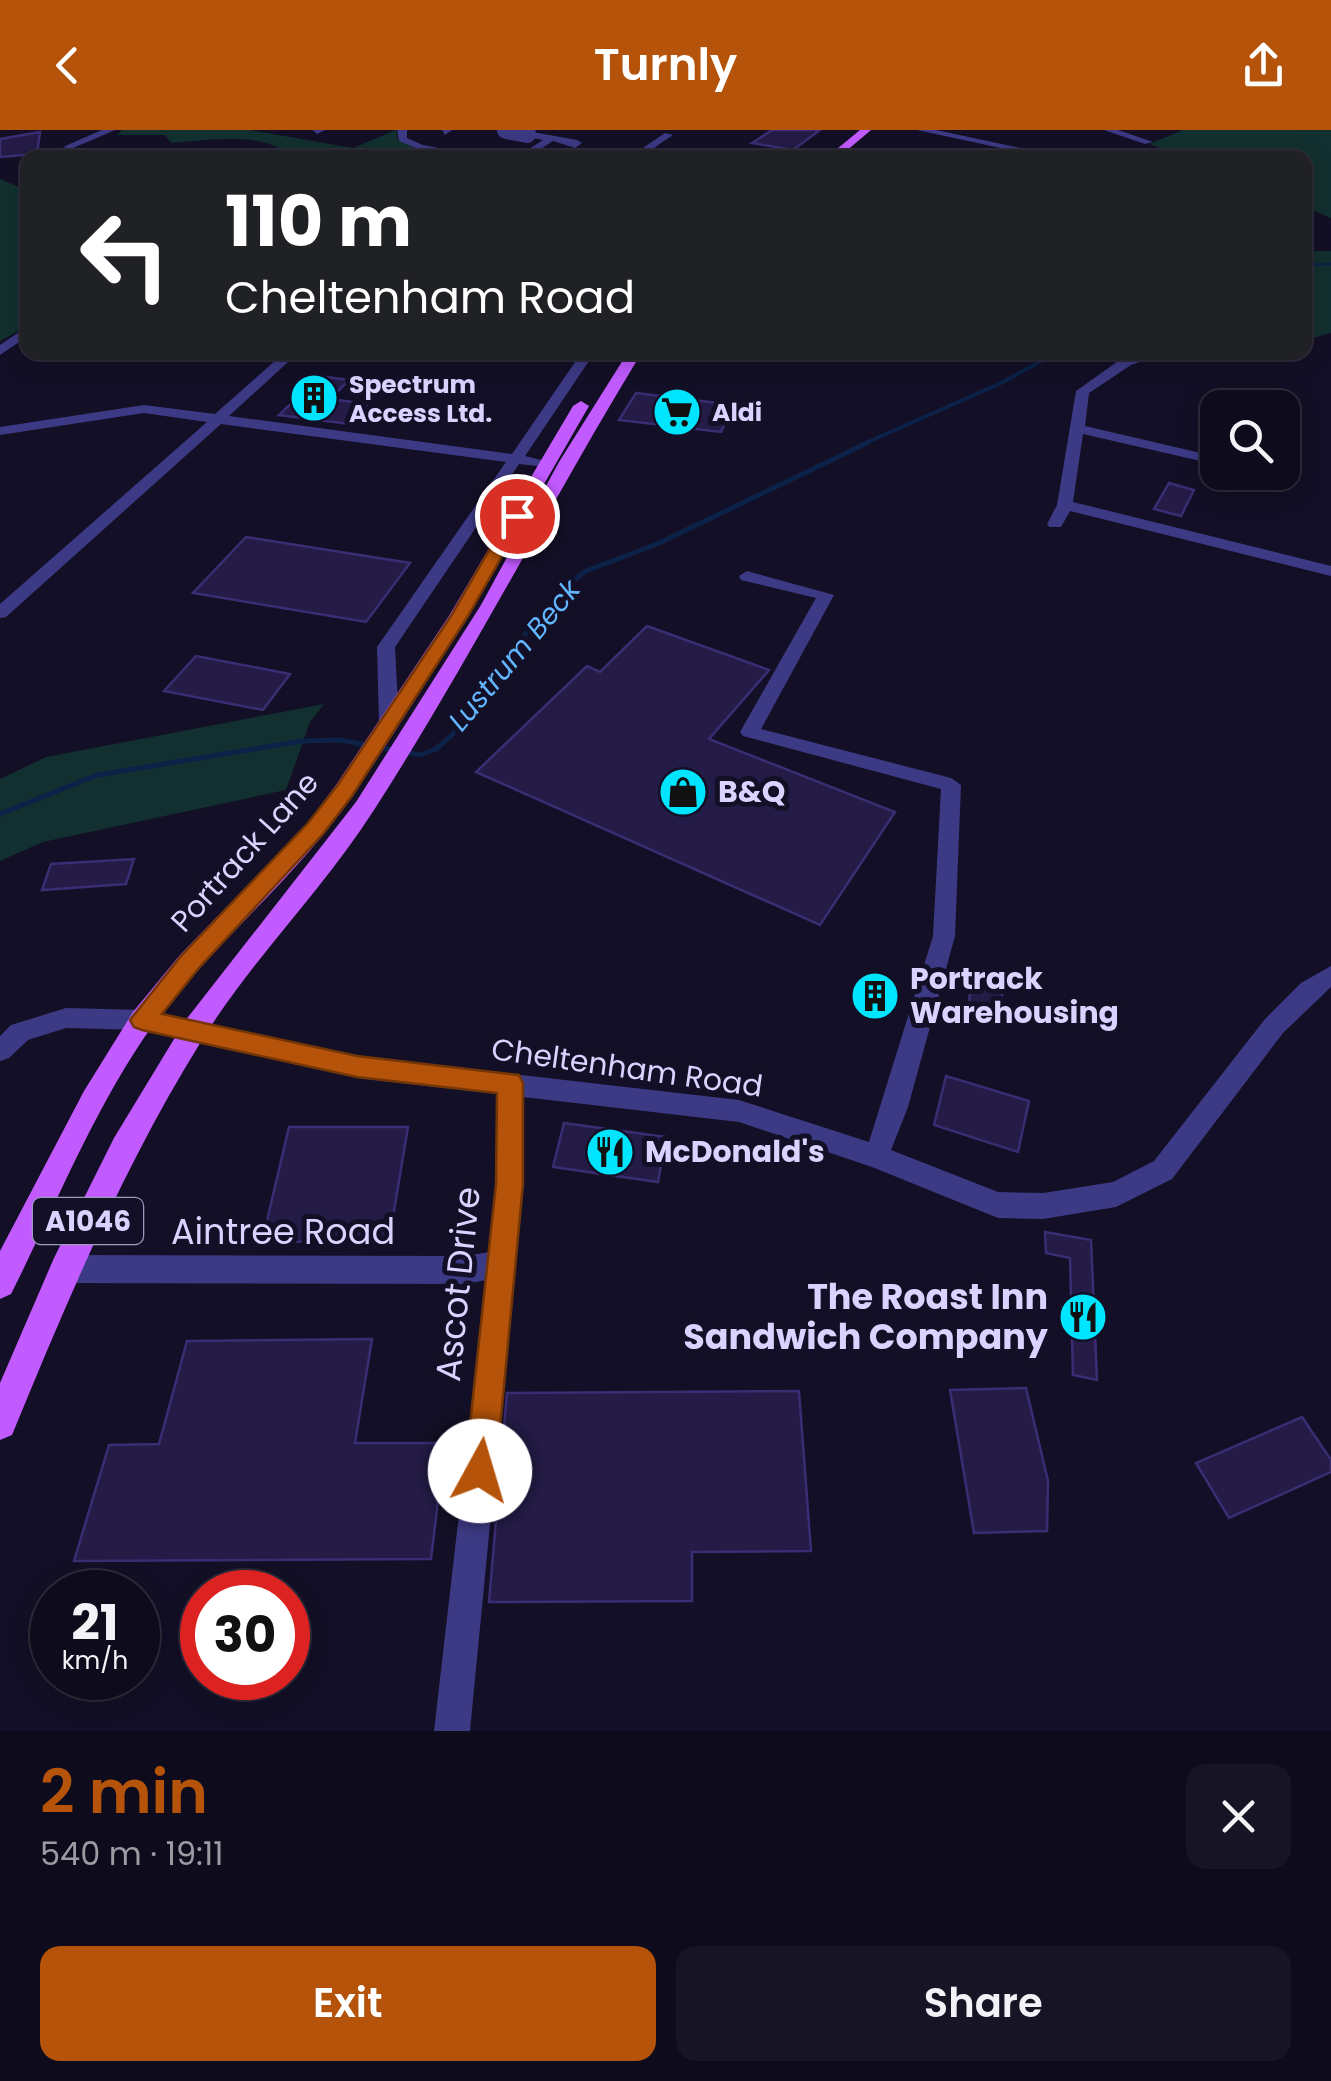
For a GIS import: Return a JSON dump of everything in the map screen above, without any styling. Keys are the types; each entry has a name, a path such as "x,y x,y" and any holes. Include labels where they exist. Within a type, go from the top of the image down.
{"main road":[{"path":"826,150 850,130"},
{"path":"841,150 866,130"},
{"name":"Portrack Lane","path":"194,1029 240,964 340,844 386,772 393,731 546,463 612,360"},
{"name":"Portrack Lane","path":"142,1020 190,962 316,828 490,605 629,360"},
{"name":"A1046","path":"4,1268 94,1100 142,1020"},
{"name":"A1046","path":"0,1422 65,1268 124,1148 194,1029"}],"street":[{"path":"68,147 110,130"},
{"path":"405,130 400,136 409,144 442,150"},
{"path":"506,130 578,142 575,144"},
{"path":"644,130 668,135 645,150"},
{"path":"922,130 1023,150"},
{"path":"1109,130 1148,142"},
{"path":"533,150 552,139"},
{"path":"0,613 284,360"},
{"path":"393,731 386,647 584,360"},
{"path":"1054,524 1065,505 1083,391 1126,360"},
{"path":"0,430 130,409 219,417 546,463"},
{"path":"1076,428 1200,457"},
{"path":"1065,505 1331,571"},
{"path":"747,576 826,595 750,732 951,785 944,936 895,1108 876,1156"},
{"name":"Cheltenham Road","path":"0,1051 20,1032 66,1018 142,1020 357,1066 739,1111 876,1156 998,1205 1043,1206 1116,1194 1163,1170 1274,1026 1309,990 1331,975"},
{"name":"Ascot Drive","path":"452,1731 510,1184 510,1083"},
{"name":"Aintree Road","path":"65,1268 466,1270 501,1264"}],"green space":[{"path":"122,130 250,130 353,148 396,130 398,140 422,150 280,150 250,140 171,143 165,135 117,135"},
{"path":"1183,130 1331,130 1331,218 1312,210 1312,150 1166,150 1149,144"},
{"path":"0,179 20,188 20,330 0,341"},
{"path":"1312,251 1331,251 1331,333 1312,338"},
{"path":"324,704 310,722 286,790 43,842 0,861 0,779 46,757"}],"building":[{"path":"772,130 820,130 793,150 752,143"},
{"path":"40,132 38,150 20,150 20,155 0,157 0,139"},
{"name":"Spectrum Access Ltd.","path":"319,376 349,380 330,399 368,404 349,424 279,415"},
{"name":"Aldi","path":"636,393 734,405 721,432 619,420"},
{"path":"1169,483 1194,490 1181,516 1154,509"},
{"path":"246,537 410,563 366,622 193,593"},
{"name":"B&Q","path":"647,626 769,670 709,739 895,812 820,925 476,772 587,666 600,672"},
{"path":"196,656 290,674 263,710 164,691"},
{"path":"134,859 126,884 42,890 51,864"},
{"path":"970,986 1002,991 1002,1016 969,1010"},
{"path":"946,1076 1029,1101 1018,1152 934,1125"},
{"name":"McDonald's","path":"564,1123 666,1137 658,1182 553,1167"},
{"path":"289,1127 408,1127 389,1241 262,1242"},
{"name":"The Roast Inn Sandwich Company","path":"1045,1232 1091,1240 1097,1380 1073,1375 1070,1258 1046,1253"},
{"path":"372,1339 355,1443 445,1443 431,1559 74,1561 109,1445 159,1444 187,1341"},
{"path":"1026,1388 1048,1481 1047,1531 974,1533 950,1390"},
{"path":"799,1391 811,1551 692,1552 692,1601 489,1602 507,1393"},
{"path":"1302,1417 1331,1460 1331,1472 1229,1518 1196,1463"}],"waterway":[{"name":"Lustrum Beck","path":"1312,265 1331,264"},
{"name":"Lustrum Beck","path":"861,445 999,384 1043,360"},
{"name":"Lustrum Beck","path":"0,814 97,775 303,741 340,740 420,755 436,749 452,735 514,648 565,587 586,571 657,544 867,443"}],"place":[{"name":"Spectrum Access Ltd.","path":"314,398"},
{"name":"Aldi","path":"677,412"},
{"name":"B&Q","path":"683,792"},
{"name":"Portrack Warehousing","path":"875,996"},
{"name":"McDonald's","path":"610,1152"},
{"name":"The Roast Inn Sandwich Company","path":"1083,1317"}],"route":[{"path":"480,1471 510,1184 510,1083 357,1066 142,1020 190,962 316,828 344,791 459,616 517,516"}]}
